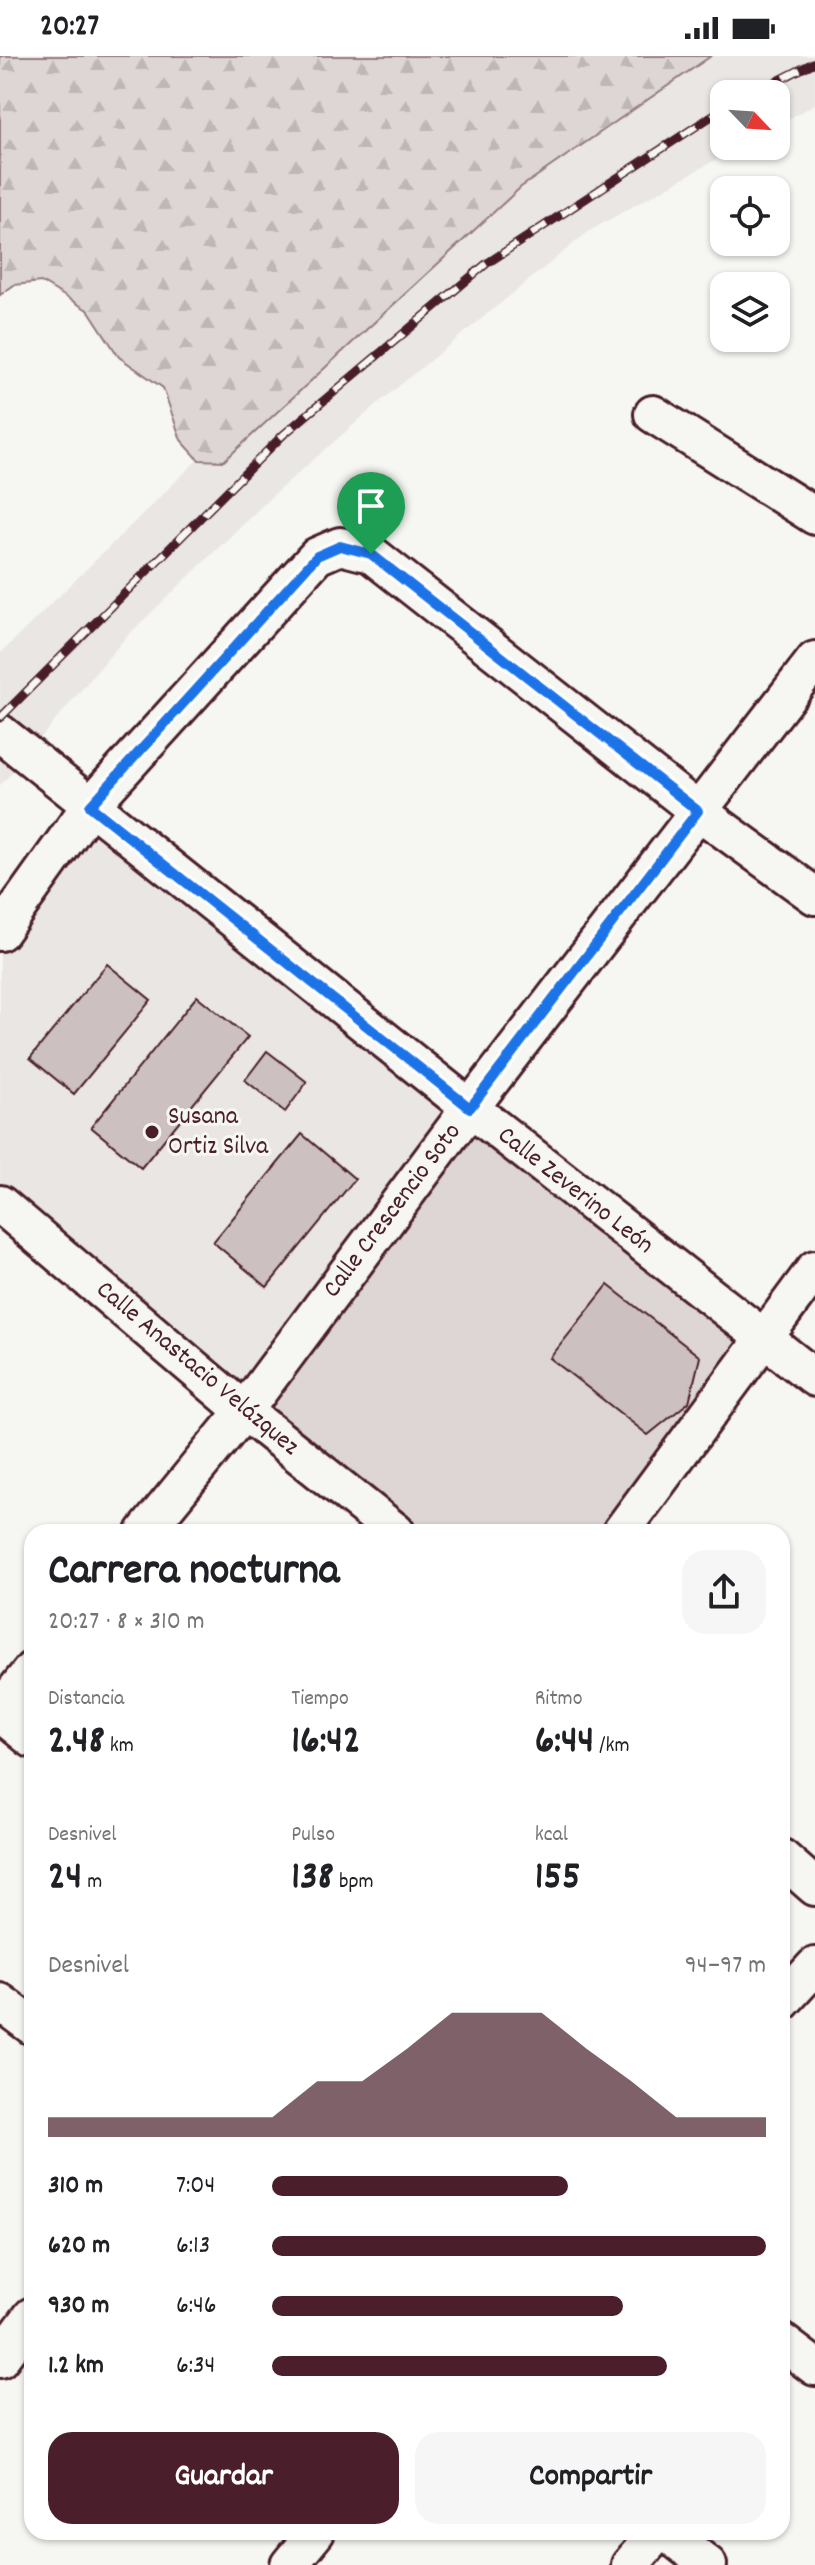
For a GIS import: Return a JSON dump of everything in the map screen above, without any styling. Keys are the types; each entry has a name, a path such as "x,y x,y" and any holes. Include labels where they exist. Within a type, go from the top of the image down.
{"street":[{"path":"653,414 815,516"},
{"path":"0,932 90,806 317,556 340,546 371,554 698,811 815,896"},
{"name":"Calle Crescencio Soto","path":"152,1524 244,1411 470,1108 815,660"},
{"name":"Calle Zeverino León","path":"0,733 815,1378"},
{"name":"Calle Anastacio Velázquez","path":"0,1204 244,1411 386,1524"},
{"path":"627,1524 815,1269"},
{"path":"24,1680 0,1711 24,1732"},
{"path":"790,1865 815,1887"},
{"path":"790,1993 815,1966"},
{"path":"0,2002 24,2020"},
{"path":"0,2359 24,2327"},
{"path":"790,2348 815,2367"},
{"path":"289,2565 309,2540"},
{"path":"630,2565 651,2540"},
{"path":"676,2540 708,2565"}],"shaded area":[{"path":"711,56 815,56 815,104 790,118 790,80 710,80 710,160 715,160 589,231 383,399 274,494 125,638 0,786 0,654 221,437 340,353 521,187"},
{"path":"90,806 470,1108 244,1411 0,1204 0,932"}],"green space":[{"path":"0,56 711,56 521,187 224,461 199,460 181,440 163,388 119,357 89,311 41,282 14,285 0,295"},
{"path":"470,1108 762,1338 627,1524 386,1524 244,1411"}],"building":[{"path":"107,964 151,1000 74,1094 30,1058"},
{"path":"197,996 248,1037 141,1168 91,1127"},
{"path":"267,1051 307,1082 285,1112 245,1080"},
{"path":"302,1134 355,1179 267,1287 213,1242"},
{"path":"608,1285 700,1357 689,1402 648,1435 550,1358"}],"railway":[{"path":"780,80 815,62"},
{"path":"0,718 283,435 486,264 710,117"}],"place":[{"name":"Susana Ortiz Silva","path":"152,1132"}],"route":[{"path":"340,546 371,554 698,811 470,1108 90,806 317,556 340,546"}]}
